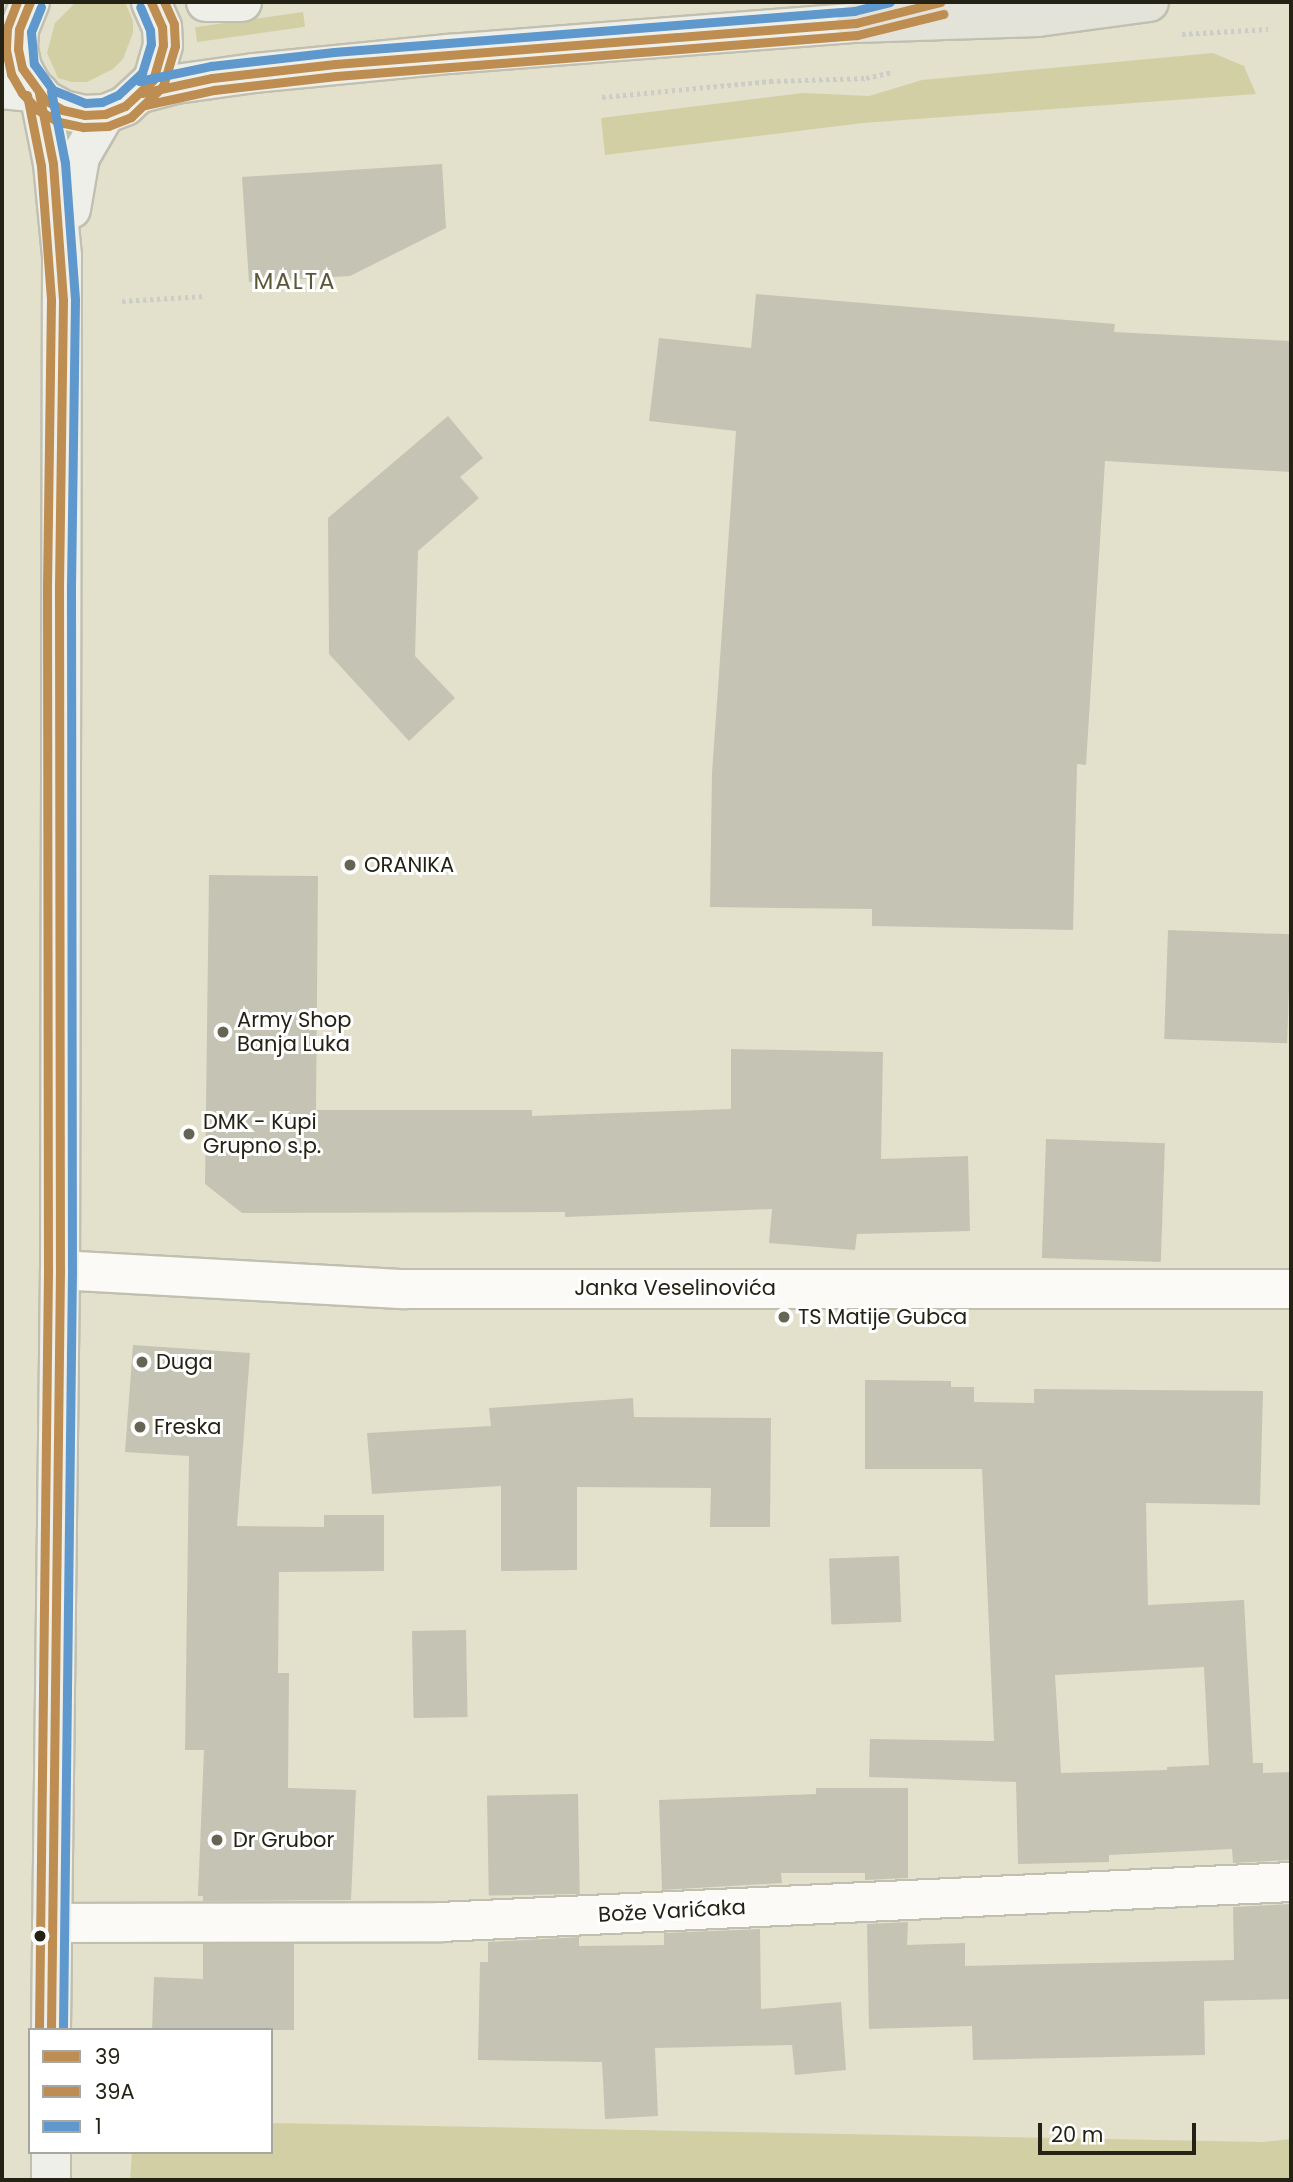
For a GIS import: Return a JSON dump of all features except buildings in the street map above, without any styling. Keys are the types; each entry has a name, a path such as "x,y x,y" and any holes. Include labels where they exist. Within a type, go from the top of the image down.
{"main road":[{"path":"2,22 28,2"},
{"path":"28,2 19,29 18,49 22,68 39,93 63,110 84,115 105,114 125,106 153,80 163,45 162,27 151,2"},
{"path":"206,2 242,2"},
{"path":"856,23 940,2"},
{"path":"142,93 212,78 334,64 856,23 1038,17 1149,2"},
{"path":"2,89 39,93"},
{"path":"39,93 53,164 62,256 60,1270 51,2028"},
{"path":"62,256 80,157 105,114"},
{"path":"51,2154 51,2180"}],"street":[{"name":"Janka Veselinovića","path":"60,1270 403,1289 1291,1289"},
{"name":"Bože Varićaka","path":"52,1923 440,1922 1291,1882"}],"path":[{"path":"122,301 204,296"}],"shaded area":[{"path":"76,2 125,2 133,21 133,33 123,59 113,69 87,82 58,78 47,53 55,23"},
{"path":"303,12 305,27 197,42 195,27"},
{"path":"1213,53 1244,66 1256,94 863,123 605,155 601,118 803,93 869,96 922,80"},
{"path":"273,2123 1263,2142 1291,2139 1291,2180 130,2180 132,2154 273,2154"}],"transit line":[{"name":"39A","path":"17,2 7,28 6,50 11,74 22,93 38,110 59,122 83,127 108,126 131,117 163,86 175,46 174,24 164,2"},
{"name":"39","path":"30,2 19,29 18,49 22,68 45,100 63,110 84,115 105,114 125,106 153,80 163,45 162,27 151,2"},
{"name":"1","path":"139,81 211,66 334,52 854,11 890,2"},
{"name":"39","path":"142,93 212,78 335,64 856,23 940,2"},
{"name":"1","path":"41,7 31,32 34,64 53,90 85,103 102,102 118,95 142,73 151,44 150,30 140,7"},
{"name":"39A","path":"145,105 214,90 336,76 857,35 943,14"},
{"name":"1","path":"51,91 65,163 75,300 71,587 72,1270 63,2028"},
{"name":"39","path":"39,93 53,164 63,300 59,587 60,1270 51,2028"},
{"name":"39A","path":"27,95 41,166 51,300 47,587 48,1270 39,2028"}],"place":[{"name":"ORANIKA","path":"350,865"},
{"name":"Army Shop Banja Luka","path":"223,1032"},
{"name":"DMK - Kupi Grupno s.p.","path":"189,1134"},
{"name":"TS Matije Gubca","path":"784,1317"},
{"name":"Duga","path":"142,1362"},
{"name":"Freska","path":"140,1427"},
{"name":"Dr Grubor","path":"217,1840"}],"district":[{"name":"MALTA","path":"295,281"}]}
